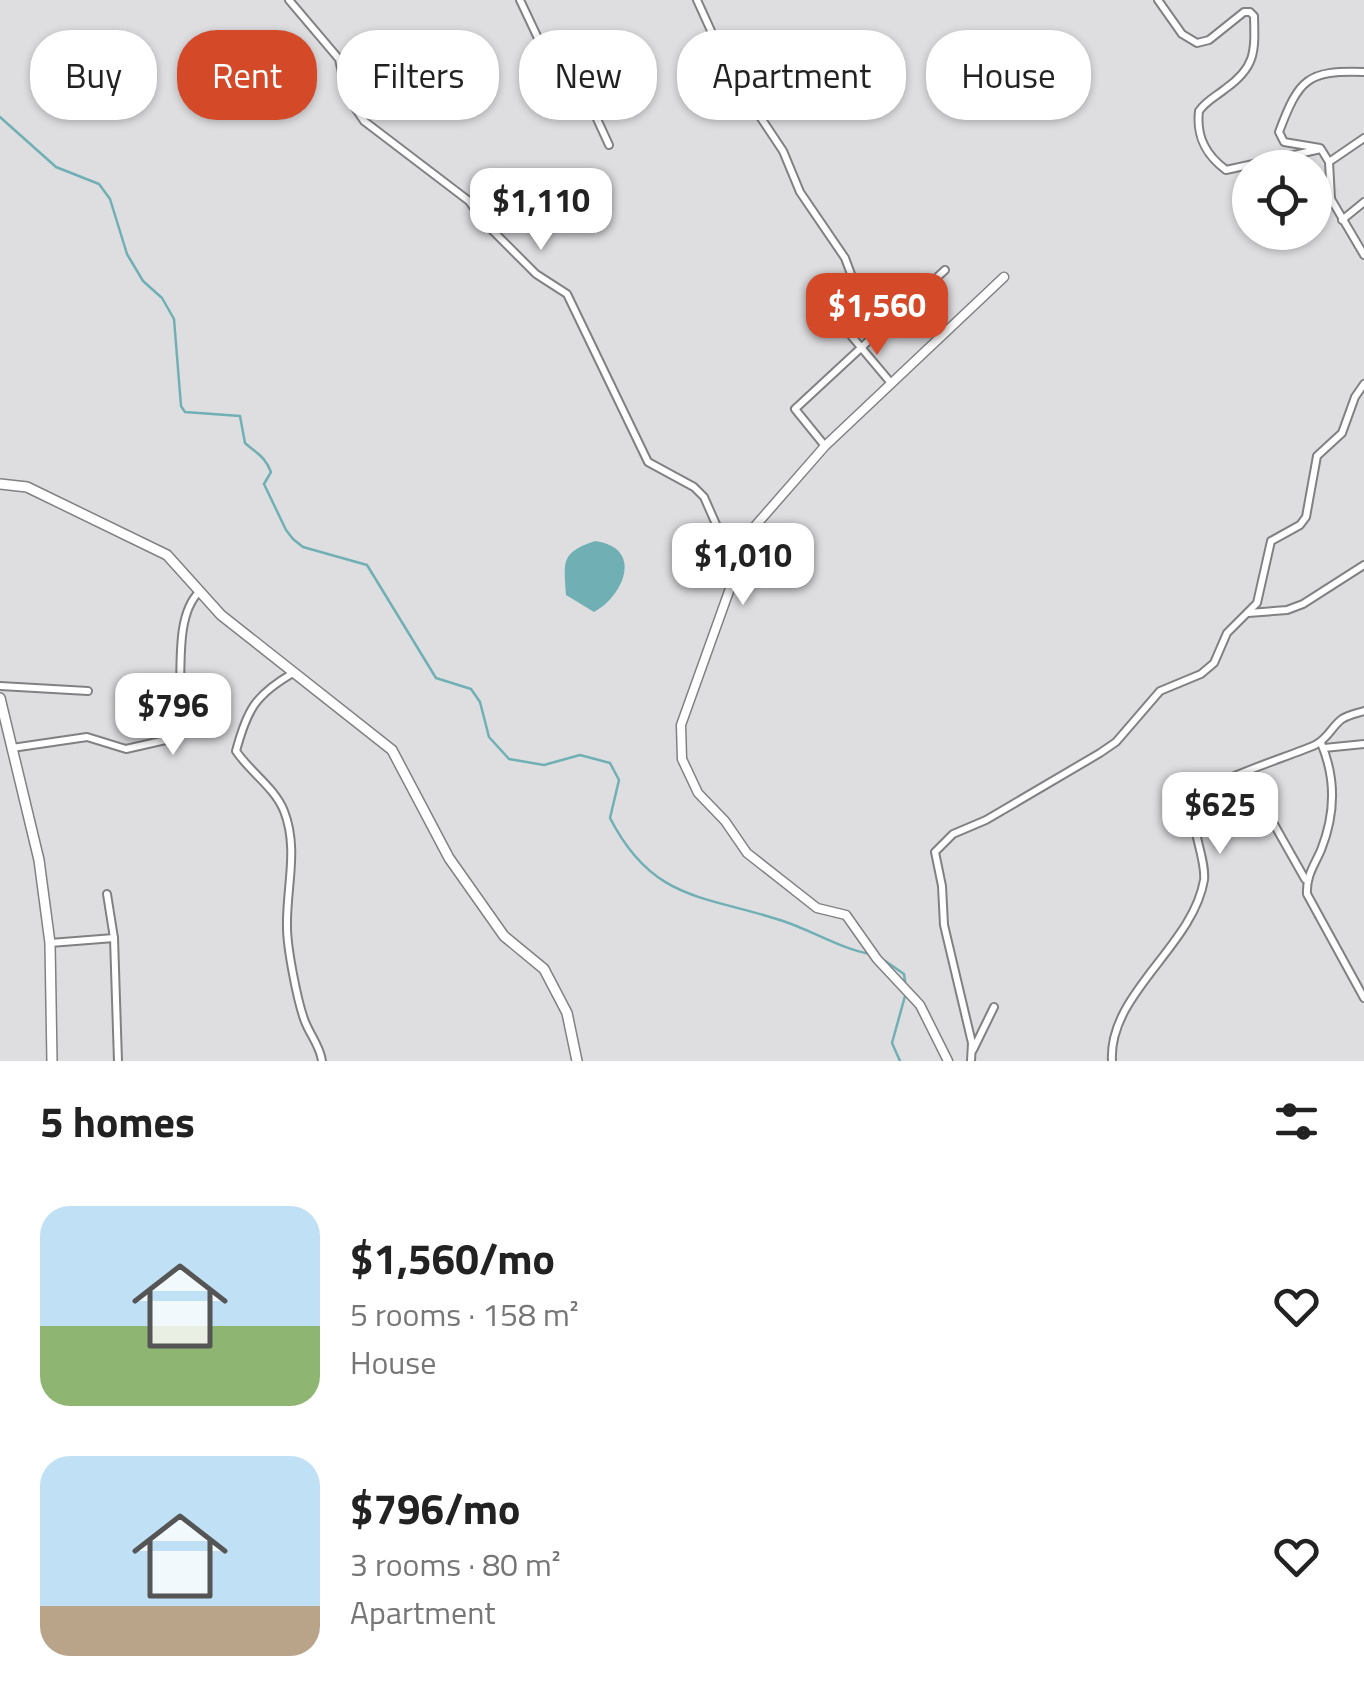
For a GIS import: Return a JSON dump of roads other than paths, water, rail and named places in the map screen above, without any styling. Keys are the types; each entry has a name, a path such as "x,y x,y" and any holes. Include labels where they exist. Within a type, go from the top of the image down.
{"main road":[{"path":"0,484 27,487 168,554 221,615 392,750 457,869 504,936 544,969 566,1013 577,1061"},
{"path":"0,698 40,860 50,943 52,1061"}],"street":[{"path":"290,0 339,60 347,96 364,121 469,201 516,255 566,294 648,462 694,486 719,531 735,550"},
{"path":"520,0 545,53 586,95 609,144"},
{"path":"697,0 712,33 733,58 755,109 783,150 800,192 845,258 854,282 890,320"},
{"path":"1158,0 1182,34 1196,42 1209,40 1244,12 1254,16 1252,60 1238,78 1199,111 1201,138 1209,158 1226,170 1321,149"},
{"path":"1321,149 1280,138 1278,132 1294,99 1311,76 1364,72"},
{"path":"1332,161 1364,138"},
{"path":"1332,201 1364,255"},
{"path":"1342,220 1364,202"},
{"path":"825,446 795,409 945,270"},
{"path":"948,1061 914,998 875,957 846,915 818,908 747,853 725,821 698,793 682,759 681,725 733,580 735,550 825,446 1004,277"},
{"path":"838,320 891,383"},
{"path":"972,1051 944,925 935,852 953,834 986,820 1116,742 1160,690 1201,674 1214,662 1227,633 1257,603 1271,542 1300,525 1306,517 1317,456 1342,433 1364,384"},
{"path":"1247,613 1287,610 1303,604 1364,565"},
{"path":"12,748 88,736 126,749 170,740 177,726 179,664 187,610 199,592"},
{"path":"294,672 256,699 244,721 236,752 251,773 277,795 286,815 292,862 286,928 304,1018 322,1061"},
{"path":"0,686 88,691"},
{"path":"1306,880 1330,827 1334,798 1322,745 1341,720 1364,711"},
{"path":"1112,1061 1114,1031 1127,1006 1154,972 1196,904 1204,878 1194,822 1198,797 1216,785 1322,745 1364,744"},
{"path":"1245,774 1306,880 1307,894 1364,998"},
{"path":"106,894 114,938 118,1061"},
{"path":"50,943 114,938"},
{"path":"970,1061 994,1007"}],"water":[{"path":"595,541 611,545 620,553 624,574 613,596 594,612 566,595 565,574 570,554"}],"waterway":[{"path":"0,117 56,167 99,184 110,199 127,254 174,319 181,406 185,412 240,416 245,443 263,458 271,472 264,484 293,539 303,547 367,565 436,678 471,689 480,702 489,737 509,759 544,765 580,755 610,763 619,780 610,818 644,866 663,881 705,899 783,921 870,954"},
{"path":"878,956 904,974 906,988"},
{"path":"900,1061 892,1043 905,996"}]}
